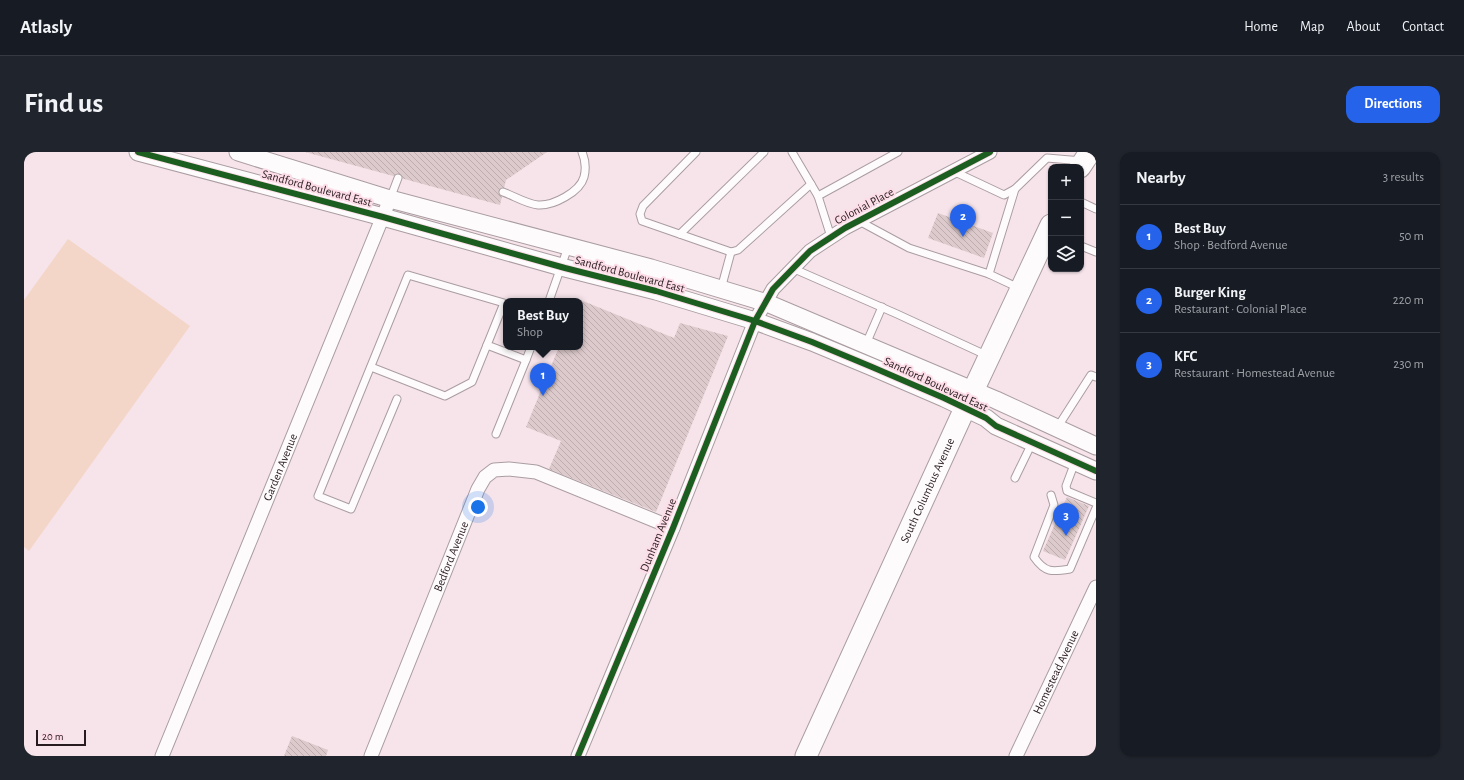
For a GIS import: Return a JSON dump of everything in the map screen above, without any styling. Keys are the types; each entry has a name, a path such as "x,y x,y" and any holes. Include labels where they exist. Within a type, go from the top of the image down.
{"main road":[{"name":"South Columbus Avenue","path":"806,756 969,399 990,358 1048,234"}],"street":[{"name":"Sandford Boulevard East","path":"138,152 656,291 755,321 969,399 1057,428 1096,446"},
{"name":"Sandford Boulevard East","path":"238,152 390,199 651,268 767,303 866,344 969,399 996,426 1096,471"},
{"name":"Colonial Place","path":"767,303 773,289 810,251 859,221 984,153"},
{"name":"Garden Avenue","path":"162,756 390,199"},
{"name":"Dunham Avenue","path":"578,756 673,528 755,321 767,303"},
{"name":"Bedford Avenue","path":"371,756 478,489 489,473 494,470 509,469 536,472 673,528"},
{"name":"Homestead Avenue","path":"1016,756 1096,587"}],"lane":[{"path":"503,192 538,205 555,203 572,193 584,178 585,160 582,152"},
{"path":"696,152 643,206 640,214 642,221 730,252 738,250 811,184"},
{"path":"680,234 764,152"},
{"path":"792,152 818,196 831,237"},
{"path":"818,196 898,152"},
{"path":"953,171 1004,195 1015,189 1047,158 1085,160"},
{"name":"Garden Avenue","path":"390,199 398,178"},
{"path":"989,274 1015,189"},
{"path":"1084,203 1096,209"},
{"path":"859,221 909,248 989,274 1021,290"},
{"path":"550,298 568,247"},
{"path":"1084,247 1096,252"},
{"path":"721,289 730,252"},
{"path":"792,268 882,307 990,358"},
{"path":"397,399 351,509 318,496 408,275 503,303"},
{"path":"372,366 445,396 472,382 503,305"},
{"path":"866,344 882,307"},
{"path":"487,345 526,360"},
{"path":"496,434 530,350"},
{"path":"1057,428 1091,375 1096,377"},
{"path":"1015,478 1032,443"},
{"path":"1075,462 1066,486 1067,491 1096,503"},
{"path":"1051,495 1054,505 1034,557 1040,565 1053,572 1070,569 1096,508"}],"shaded area":[{"path":"68,239 190,326 29,551 24,547 24,300"}],"building":[{"path":"305,152 547,152 506,180 500,205"},
{"path":"938,213 993,233 984,258 928,238"},
{"path":"583,301 674,338 680,323 728,336 656,512 549,469 561,441 526,427 558,350 583,350"},
{"path":"1067,497 1089,506 1065,560 1043,551"},
{"path":"292,736 328,750 326,756 284,756"}],"cycle path":[{"path":"138,152 383,217 565,268 656,291 755,321 812,342 944,398 986,418 996,426 1096,471"},
{"path":"578,756 673,528 755,321 773,289 810,251 845,228 990,152"}],"place":[{"name":"Burger King","path":"963,237"},
{"name":"Best Buy","path":"543,396"},
{"name":"KFC","path":"1066,536"}]}
